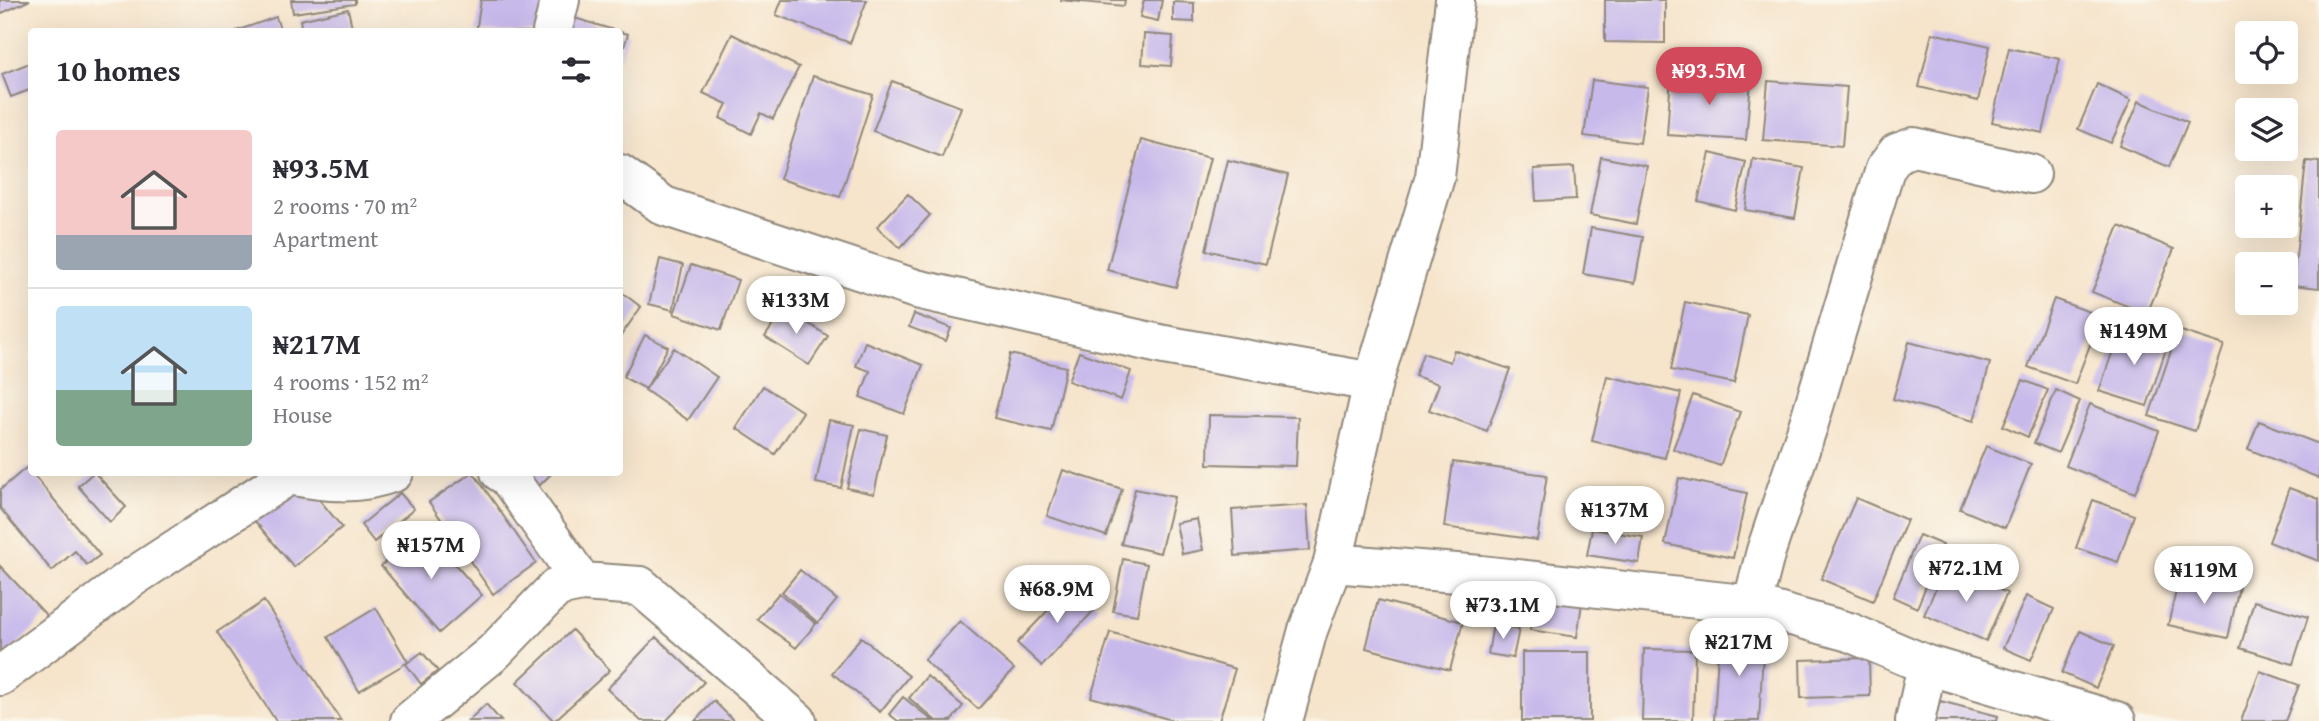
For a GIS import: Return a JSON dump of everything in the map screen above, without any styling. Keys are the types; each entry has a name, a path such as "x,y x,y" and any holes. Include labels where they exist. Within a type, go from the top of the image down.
{"street":[{"path":"553,28 560,0"},
{"path":"1283,721 1308,630 1333,563 1373,382 1435,177 1455,0"},
{"path":"1752,605 1766,551 1809,423 1885,169 1898,153 1914,147 2031,174"},
{"path":"623,176 664,206 916,289 1164,345 1373,382"},
{"path":"0,676 133,577 287,476"},
{"path":"295,476 330,482 375,480 384,476"},
{"path":"506,476 582,582"},
{"path":"1333,563 1481,575 1752,605 1849,632 1927,665 2116,721"},
{"path":"410,721 493,653 557,587 582,582 640,586 797,721"},
{"path":"1915,721 1927,665"}],"building":[{"path":"0,0 30,0 0,14"},
{"path":"291,0 355,0 355,4 293,13"},
{"path":"481,0 546,0 542,28 477,28"},
{"path":"782,0 867,0 850,43 776,15"},
{"path":"1060,0 1125,0 1124,6"},
{"path":"1144,0 1162,0 1158,21 1140,17"},
{"path":"1605,0 1665,0 1665,43 1605,42"},
{"path":"1173,2 1194,3 1194,22 1173,21"},
{"path":"348,9 352,28 301,28 300,20"},
{"path":"568,16 607,28 565,28"},
{"path":"276,17 280,28 245,28"},
{"path":"623,33 628,34 623,50"},
{"path":"1932,33 1990,46 1978,101 1919,87"},
{"path":"732,34 799,67 773,119 761,113 751,134 720,118 727,104 703,93"},
{"path":"1144,34 1173,36 1171,66 1142,64"},
{"path":"2009,48 2060,59 2043,133 1992,122"},
{"path":"28,64 28,91 11,97 2,74"},
{"path":"1671,74 1751,80 1746,140 1667,135"},
{"path":"813,76 873,95 840,197 780,179"},
{"path":"1592,80 1648,87 1640,143 1584,136"},
{"path":"892,81 961,107 942,157 873,131"},
{"path":"1768,81 1847,87 1842,146 1763,140"},
{"path":"2097,84 2131,100 2111,143 2078,129"},
{"path":"2139,101 2188,122 2169,167 2120,146"},
{"path":"1141,140 1210,158 1176,287 1107,270"},
{"path":"1710,153 1746,162 1735,210 1698,201"},
{"path":"1601,157 1647,166 1636,224 1590,215"},
{"path":"1753,159 1804,168 1795,218 1745,210"},
{"path":"1228,160 1288,175 1266,264 1206,250"},
{"path":"2306,161 2319,162 2319,288 2298,286 2298,237"},
{"path":"1574,167 1576,199 1536,201 1534,169"},
{"path":"908,194 930,215 900,248 877,227"},
{"path":"2119,226 2174,249 2147,314 2092,292"},
{"path":"1591,228 1643,237 1635,283 1583,274"},
{"path":"660,259 683,265 673,310 649,304"},
{"path":"691,265 738,280 721,330 674,314"},
{"path":"623,293 641,307 623,333"},
{"path":"2054,299 2101,316 2075,384 2028,367"},
{"path":"1685,302 1748,315 1734,383 1671,370"},
{"path":"784,308 828,336 809,365 765,337"},
{"path":"914,314 951,328 946,341 909,327"},
{"path":"2121,327 2168,343 2147,406 2099,391"},
{"path":"2178,330 2224,345 2195,431 2149,416"},
{"path":"645,335 668,347 646,389 623,377"},
{"path":"865,342 923,365 904,414 860,397 870,371 856,366"},
{"path":"1909,342 1990,363 1974,421 1893,399"},
{"path":"674,348 717,377 688,420 645,390"},
{"path":"1454,350 1510,369 1487,431 1429,410 1439,384 1415,376 1423,353 1450,362"},
{"path":"1079,352 1131,371 1121,400 1068,381"},
{"path":"1010,354 1066,367 1051,431 994,418"},
{"path":"1607,376 1681,393 1665,458 1592,441"},
{"path":"2023,380 2048,390 2028,437 2003,426"},
{"path":"763,386 803,412 775,454 736,428"},
{"path":"2056,390 2080,401 2058,453 2034,443"},
{"path":"1693,395 1740,412 1720,466 1673,449"},
{"path":"2090,404 2159,431 2135,493 2066,466"},
{"path":"1209,415 1298,417 1296,466 1208,464"},
{"path":"829,420 854,425 841,488 816,483"},
{"path":"2259,421 2319,444 2319,478 2248,449"},
{"path":"861,429 887,435 874,494 847,488"},
{"path":"1986,446 2031,464 2005,528 1960,509"},
{"path":"1453,462 1547,475 1537,540 1444,527"},
{"path":"27,467 28,476 34,476 100,555 87,565 75,551 52,571 0,508 0,490"},
{"path":"1063,470 1122,489 1106,536 1047,516"},
{"path":"89,476 98,476 126,507 110,522 78,486"},
{"path":"467,476 476,476 536,563 493,594 429,502"},
{"path":"526,476 549,476 537,488"},
{"path":"1679,478 1747,493 1733,558 1665,544"},
{"path":"302,479 342,527 294,567 254,520"},
{"path":"2289,488 2319,499 2319,561 2269,542"},
{"path":"1135,489 1174,497 1160,553 1121,544"},
{"path":"400,493 414,509 374,542 361,525"},
{"path":"1856,498 1907,520 1873,601 1821,579"},
{"path":"2093,500 2134,515 2118,562 2076,548"},
{"path":"1307,505 1310,550 1235,556 1232,510"},
{"path":"1197,519 1203,550 1182,554 1176,523"},
{"path":"423,528 482,595 439,633 381,566"},
{"path":"1592,529 1643,537 1639,563 1587,555"},
{"path":"1919,535 1943,545 1917,608 1893,597"},
{"path":"1123,559 1147,564 1137,615 1113,611"},
{"path":"0,566 47,616 5,656 0,651"},
{"path":"1945,567 2007,593 1986,641 1924,615"},
{"path":"800,570 837,600 818,623 782,592"},
{"path":"2180,574 2239,587 2228,638 2168,625"},
{"path":"1073,584 1098,606 1042,666 1017,643"},
{"path":"779,593 816,624 796,648 757,619"},
{"path":"1535,596 1582,603 1577,637 1530,630"},
{"path":"2026,596 2054,609 2031,660 2003,648"},
{"path":"1378,600 1463,622 1450,670 1366,648"},
{"path":"264,601 341,721 276,721 217,632"},
{"path":"2254,601 2308,617 2293,664 2240,648"},
{"path":"376,608 408,662 359,691 328,637"},
{"path":"960,621 1014,669 978,709 924,660"},
{"path":"1493,624 1519,629 1513,658 1488,654"},
{"path":"572,630 610,670 554,721 517,682"},
{"path":"2080,631 2114,646 2096,688 2062,673"},
{"path":"1110,632 1235,669 1219,721 1175,721 1091,697"},
{"path":"1719,634 1764,636 1759,721 1714,721"},
{"path":"656,637 704,682 666,721 641,721 607,689"},
{"path":"861,637 909,676 880,712 832,673"},
{"path":"1644,649 1695,650 1693,721 1642,721"},
{"path":"422,652 438,671 421,684 406,664"},
{"path":"1522,652 1590,652 1590,721 1522,721"},
{"path":"1869,658 1870,696 1801,698 1800,660"},
{"path":"2260,671 2299,685 2285,721 2241,721"},
{"path":"927,676 963,706 951,721 936,721 909,698"},
{"path":"903,697 933,721 898,721 889,714"},
{"path":"714,701 734,721 695,721"},
{"path":"1940,701 1998,716 1997,721 1935,721"},
{"path":"486,704 501,721 468,721"}]}
